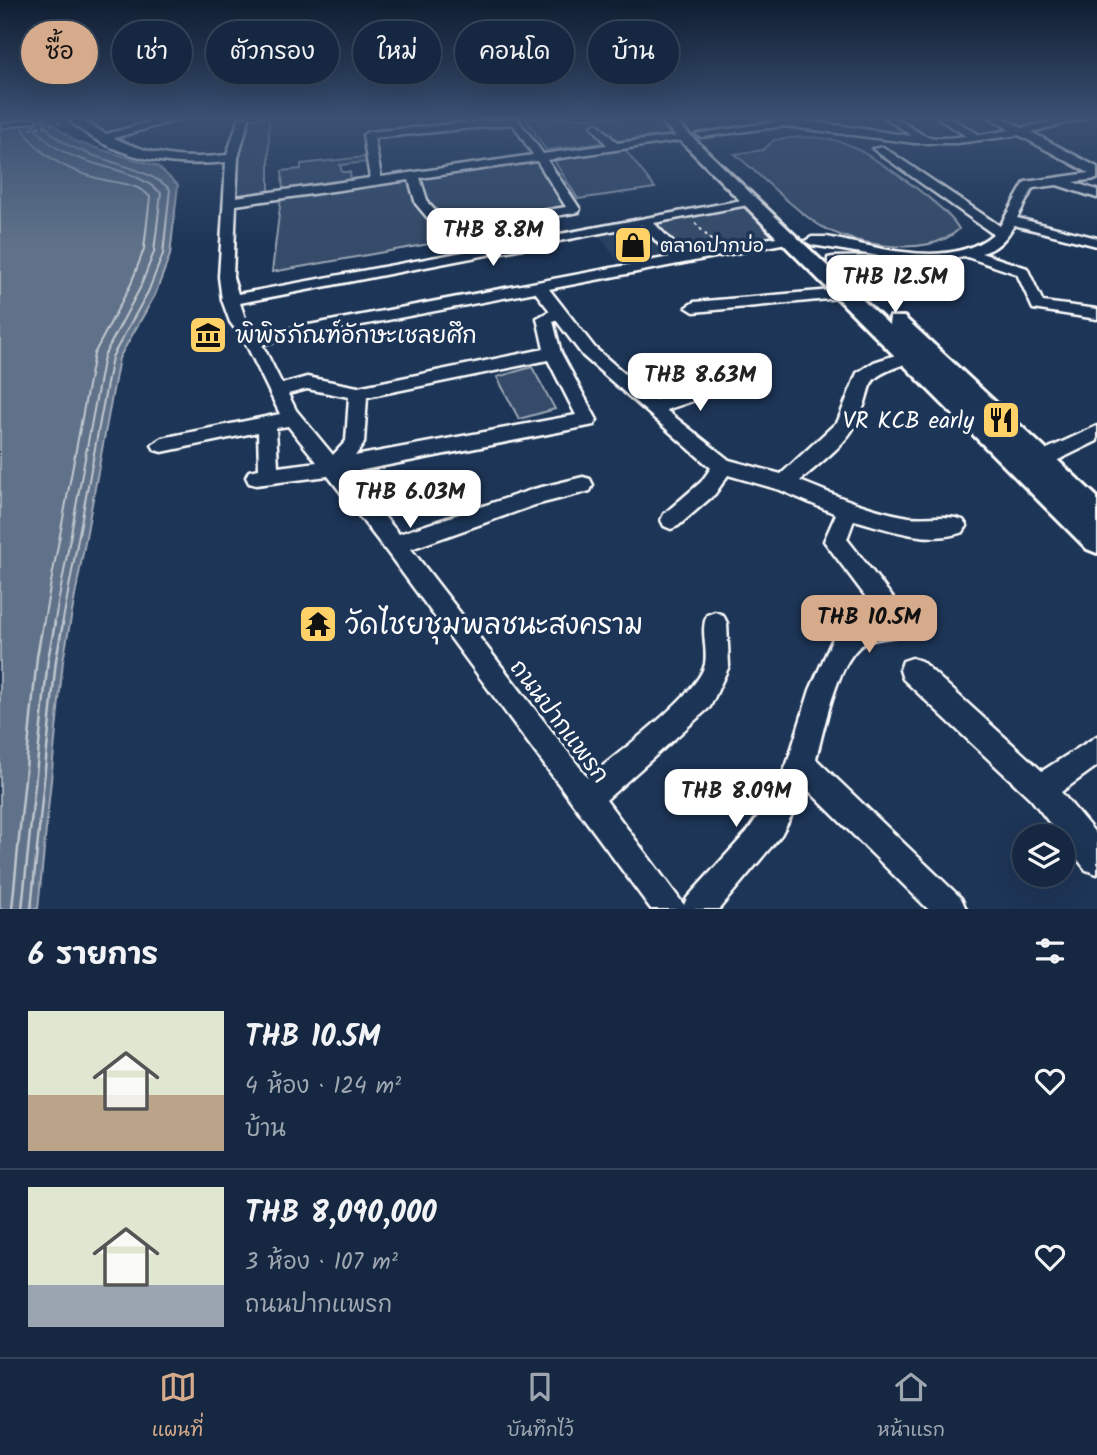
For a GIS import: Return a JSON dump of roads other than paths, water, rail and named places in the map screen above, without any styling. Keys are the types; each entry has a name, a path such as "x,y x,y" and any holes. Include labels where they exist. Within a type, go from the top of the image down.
{"main road":[{"path":"715,160 749,201 788,239 850,289 1041,460 1097,514"},
{"path":"723,160 833,261 850,289 908,357 1097,541"}],"street":[{"name":"ถนนปากแพรก","path":"232,160 226,277 230,300 238,322 253,341 292,418 395,545 670,909"},
{"path":"373,160 376,180"},
{"path":"230,202 510,160"},
{"path":"413,174 422,204 446,231 574,209 544,160"},
{"path":"896,160 1002,234"},
{"path":"1072,160 1097,174"},
{"path":"812,241 827,240 921,260 967,253 985,248 1002,234 1029,186 1097,174"},
{"path":"1081,177 1097,181"},
{"path":"1057,181 1097,194"},
{"path":"230,300 749,201"},
{"path":"1009,220 1097,242"},
{"path":"645,221 681,260"},
{"path":"253,341 788,239"},
{"path":"967,253 1022,271 1027,276 1029,293 1038,306 1097,314"},
{"path":"910,279 953,276"},
{"path":"540,288 589,352 699,449 723,466 785,483 848,510 909,527 956,526"},
{"path":"694,307 850,289"},
{"path":"267,423 262,476 334,468 588,420 552,353 545,318 558,314"},
{"path":"278,391 307,383 358,393 552,353"},
{"path":"785,483 846,425 863,376 880,366 908,357"},
{"path":"654,407 734,381"},
{"path":"334,468 355,443 358,393"},
{"path":"162,445 292,418"},
{"path":"1041,460 1097,433"},
{"path":"671,520 708,488 723,466"},
{"path":"395,545 534,497 583,485"},
{"path":"698,909 764,836 789,798 823,690 842,646 862,631 902,625 835,541 848,510"},
{"path":"586,799 701,698 717,666 715,623"},
{"path":"912,670 1041,789 1097,859"},
{"path":"1041,789 1097,750"},
{"path":"801,764 950,909"}],"lane":[{"path":"833,261 889,260 910,279"},
{"path":"850,289 910,279"}],"water":[{"path":"0,160 138,160 157,166 178,185 170,255 155,295 119,358 63,661 38,909 0,909"}],"place":[{"name":"ตลาดปากบ่อ","path":"633,245"},
{"name":"พิพิธภัณฑ์อักษะเชลยศึก","path":"208,335"},
{"name":"VR KCB early","path":"1001,420"},
{"name":"วัดไชยชุมพลชนะสงคราม","path":"318,624"}]}
